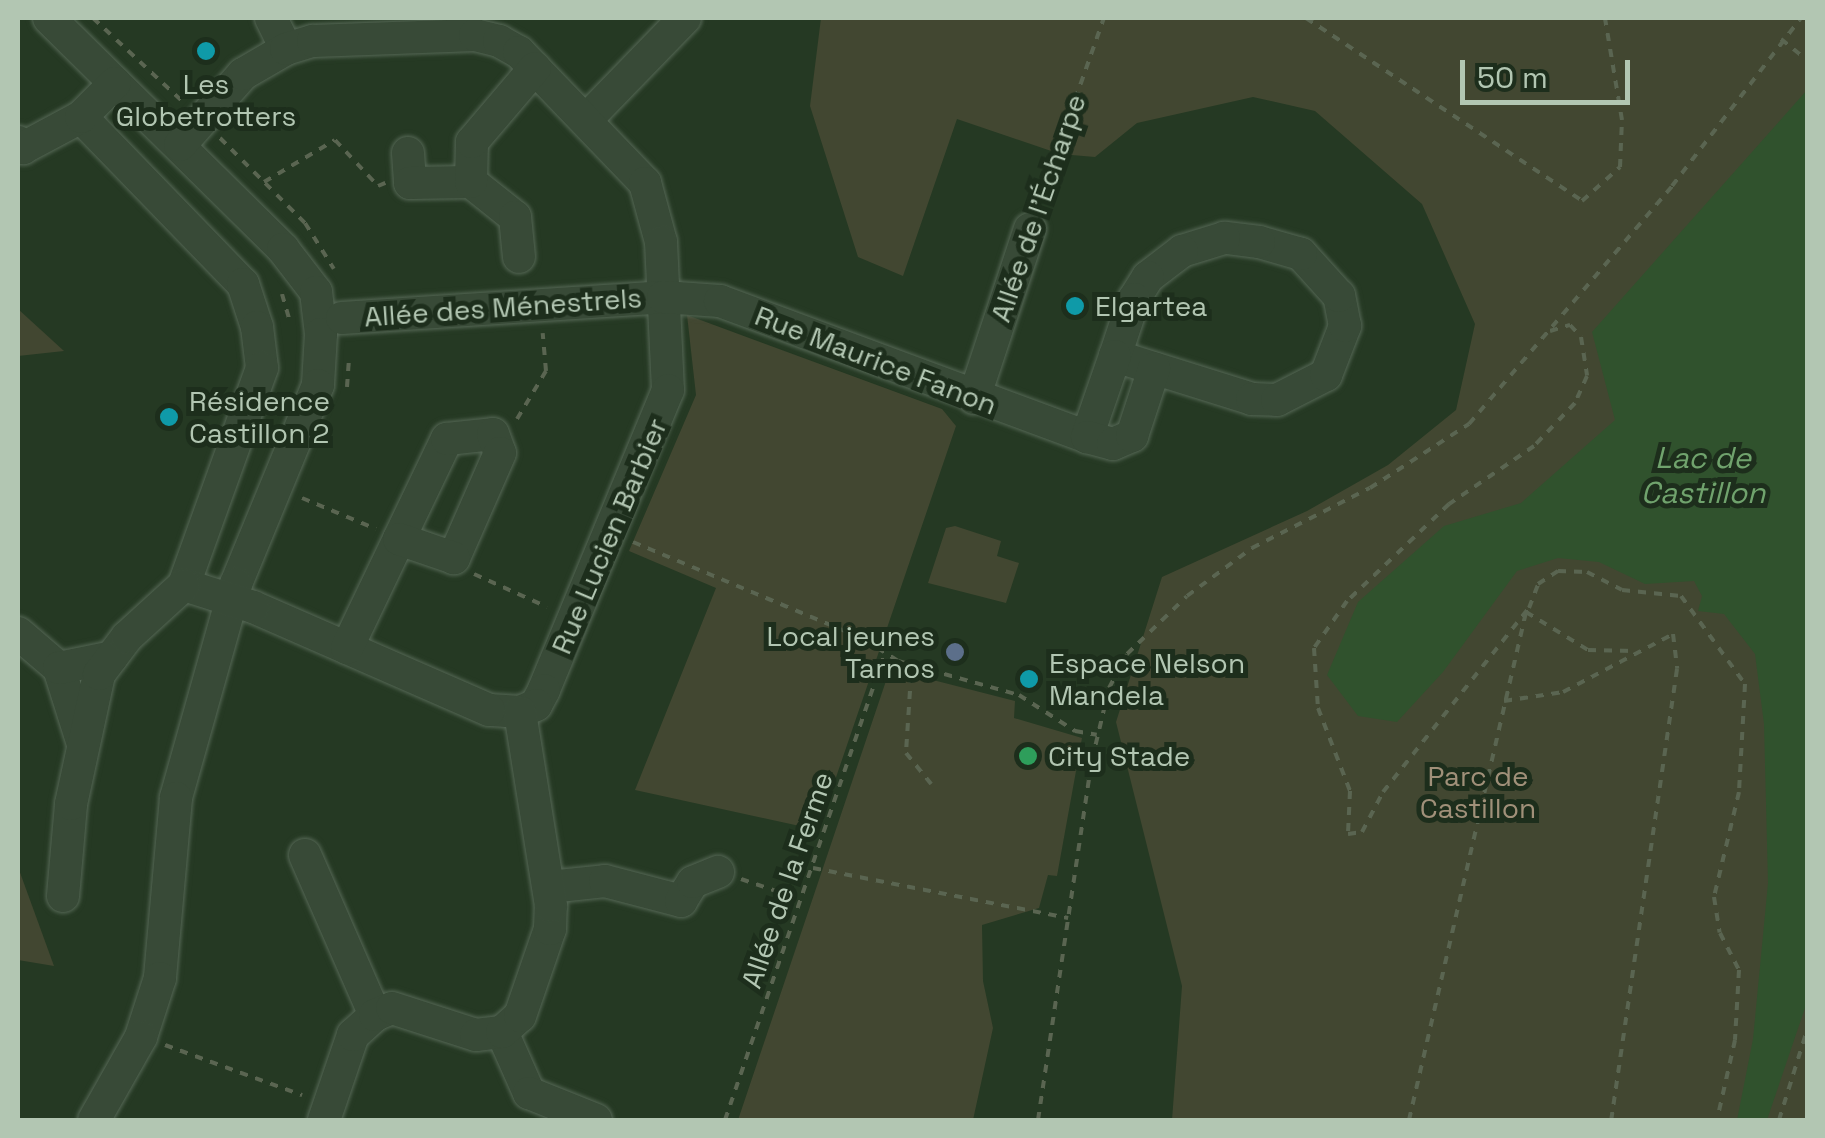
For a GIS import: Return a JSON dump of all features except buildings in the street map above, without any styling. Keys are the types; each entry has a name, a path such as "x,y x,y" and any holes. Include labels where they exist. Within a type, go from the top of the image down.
{"street":[{"path":"48,18 283,249 316,292 321,334 318,385 232,600 176,798 162,960 141,1037 94,1120"},
{"path":"271,18 286,49"},
{"path":"587,119 685,18"},
{"name":"Rue Lucien Barbier","path":"180,145 243,74 286,49 313,42 434,28 499,41 536,68 645,183 657,212 668,390 536,705 520,712"},
{"path":"470,182 472,142 536,68"},
{"path":"18,142 23,148 81,117 116,83"},
{"path":"64,896 84,746 99,674 184,585 262,368 257,327 243,284 81,117"},
{"path":"409,163 410,183 470,182 515,217 518,257"},
{"name":"Allée de l'Écharpe","path":"974,398 1030,229"},
{"path":"1087,437 1115,356 1148,277 1182,251 1224,238 1301,254 1339,296 1345,326 1339,350 1326,375 1302,392 1252,399 1115,356"},
{"name":"Allée des Ménestrels","path":"342,318 663,297"},
{"name":"Rue Maurice Fanon","path":"663,297 720,301 974,398 1114,444 1132,436 1154,368"},
{"path":"347,648 399,539 448,439 485,431 497,439 500,453 454,558 447,560 399,539"},
{"path":"184,585 232,600 490,710 520,712 549,887 550,929 520,1016 502,1032 476,1036 392,1008 375,1015 353,1035 327,1113"},
{"path":"18,633 59,668 84,746"},
{"path":"59,668 112,657"},
{"path":"306,856 375,1015"},
{"path":"549,887 606,881 681,901 693,882 718,872"},
{"path":"502,1032 529,1093 596,1120"}],"path":[{"name":"Allée de l'Écharpe","path":"1030,229 1104,18"},
{"path":"1306,18 1582,201 1620,166 1622,120 1606,18"},
{"path":"1038,1120 1098,735 1109,688 1127,654 1187,596 1252,548 1370,488 1469,424 1672,186 1780,38 1801,18"},
{"path":"1780,38 1808,61"},
{"path":"264,182 335,140 378,186 409,163"},
{"path":"485,431 524,416 546,372 542,324"},
{"path":"1526,612 1383,792 1362,832 1348,834 1350,792 1318,708 1314,648 1347,601 1449,504 1534,446 1575,404 1587,376 1581,337 1570,326 1550,330"},
{"path":"297,495 399,539"},
{"path":"610,532 898,661 911,675 906,753 930,784"},
{"path":"447,560 574,619"},
{"path":"1409,1120 1526,612 1538,584 1558,571 1588,572 1647,596 1668,591 1680,596 1745,684 1739,792 1714,897 1720,932 1738,970 1735,1040 1717,1120"},
{"path":"1526,612 1588,650 1639,651"},
{"path":"1504,701 1563,692 1673,634 1677,668 1611,1120"},
{"name":"Allée de la Ferme","path":"725,1120 885,653"},
{"path":"898,661 1019,694 1075,731 1098,735"},
{"path":"811,868 1068,918"},
{"path":"718,872 800,899"},
{"path":"1779,1120 1808,1028"},
{"path":"141,1037 327,1113"}],"green space":[{"name":"Parc de Castillon","path":"821,18 1807,18 1807,1120 1172,1120 1182,986 1116,722 1162,577 1307,511 1388,465 1456,410 1475,324 1422,204 1315,111 1253,97 1137,123 1095,157 1060,154 957,119 903,276 858,257 810,106"},
{"path":"18,309 64,351 18,356"},
{"path":"687,315 942,409 956,426 818,830 635,790 716,588 629,551 696,395"},
{"path":"955,526 1001,541 997,556 1019,563 1006,603 928,583 946,528"},
{"path":"890,669 1015,701 1014,718 1082,738 1057,876 1048,875 1039,908 982,925 983,981 993,1028 973,1120 738,1120"},
{"path":"18,867 54,966 18,960"}],"water":[{"name":"Lac de Castillon","path":"1807,90 1807,1002 1767,1120 1737,1120 1753,1039 1768,883 1764,724 1755,654 1724,614 1698,611 1702,596 1694,581 1645,584 1599,562 1558,558 1517,571 1443,672 1397,722 1358,716 1327,675 1358,602 1444,526 1521,503 1615,420 1592,332"}],"place":[{"name":"Les Globetrotters","path":"206,51"},
{"name":"Elgartea","path":"1075,306"},
{"name":"Résidence Castillon 2","path":"169,417"},
{"name":"Local jeunes Tarnos","path":"955,652"},
{"name":"Espace Nelson Mandela","path":"1029,679"},
{"name":"City Stade","path":"1028,756"}]}
